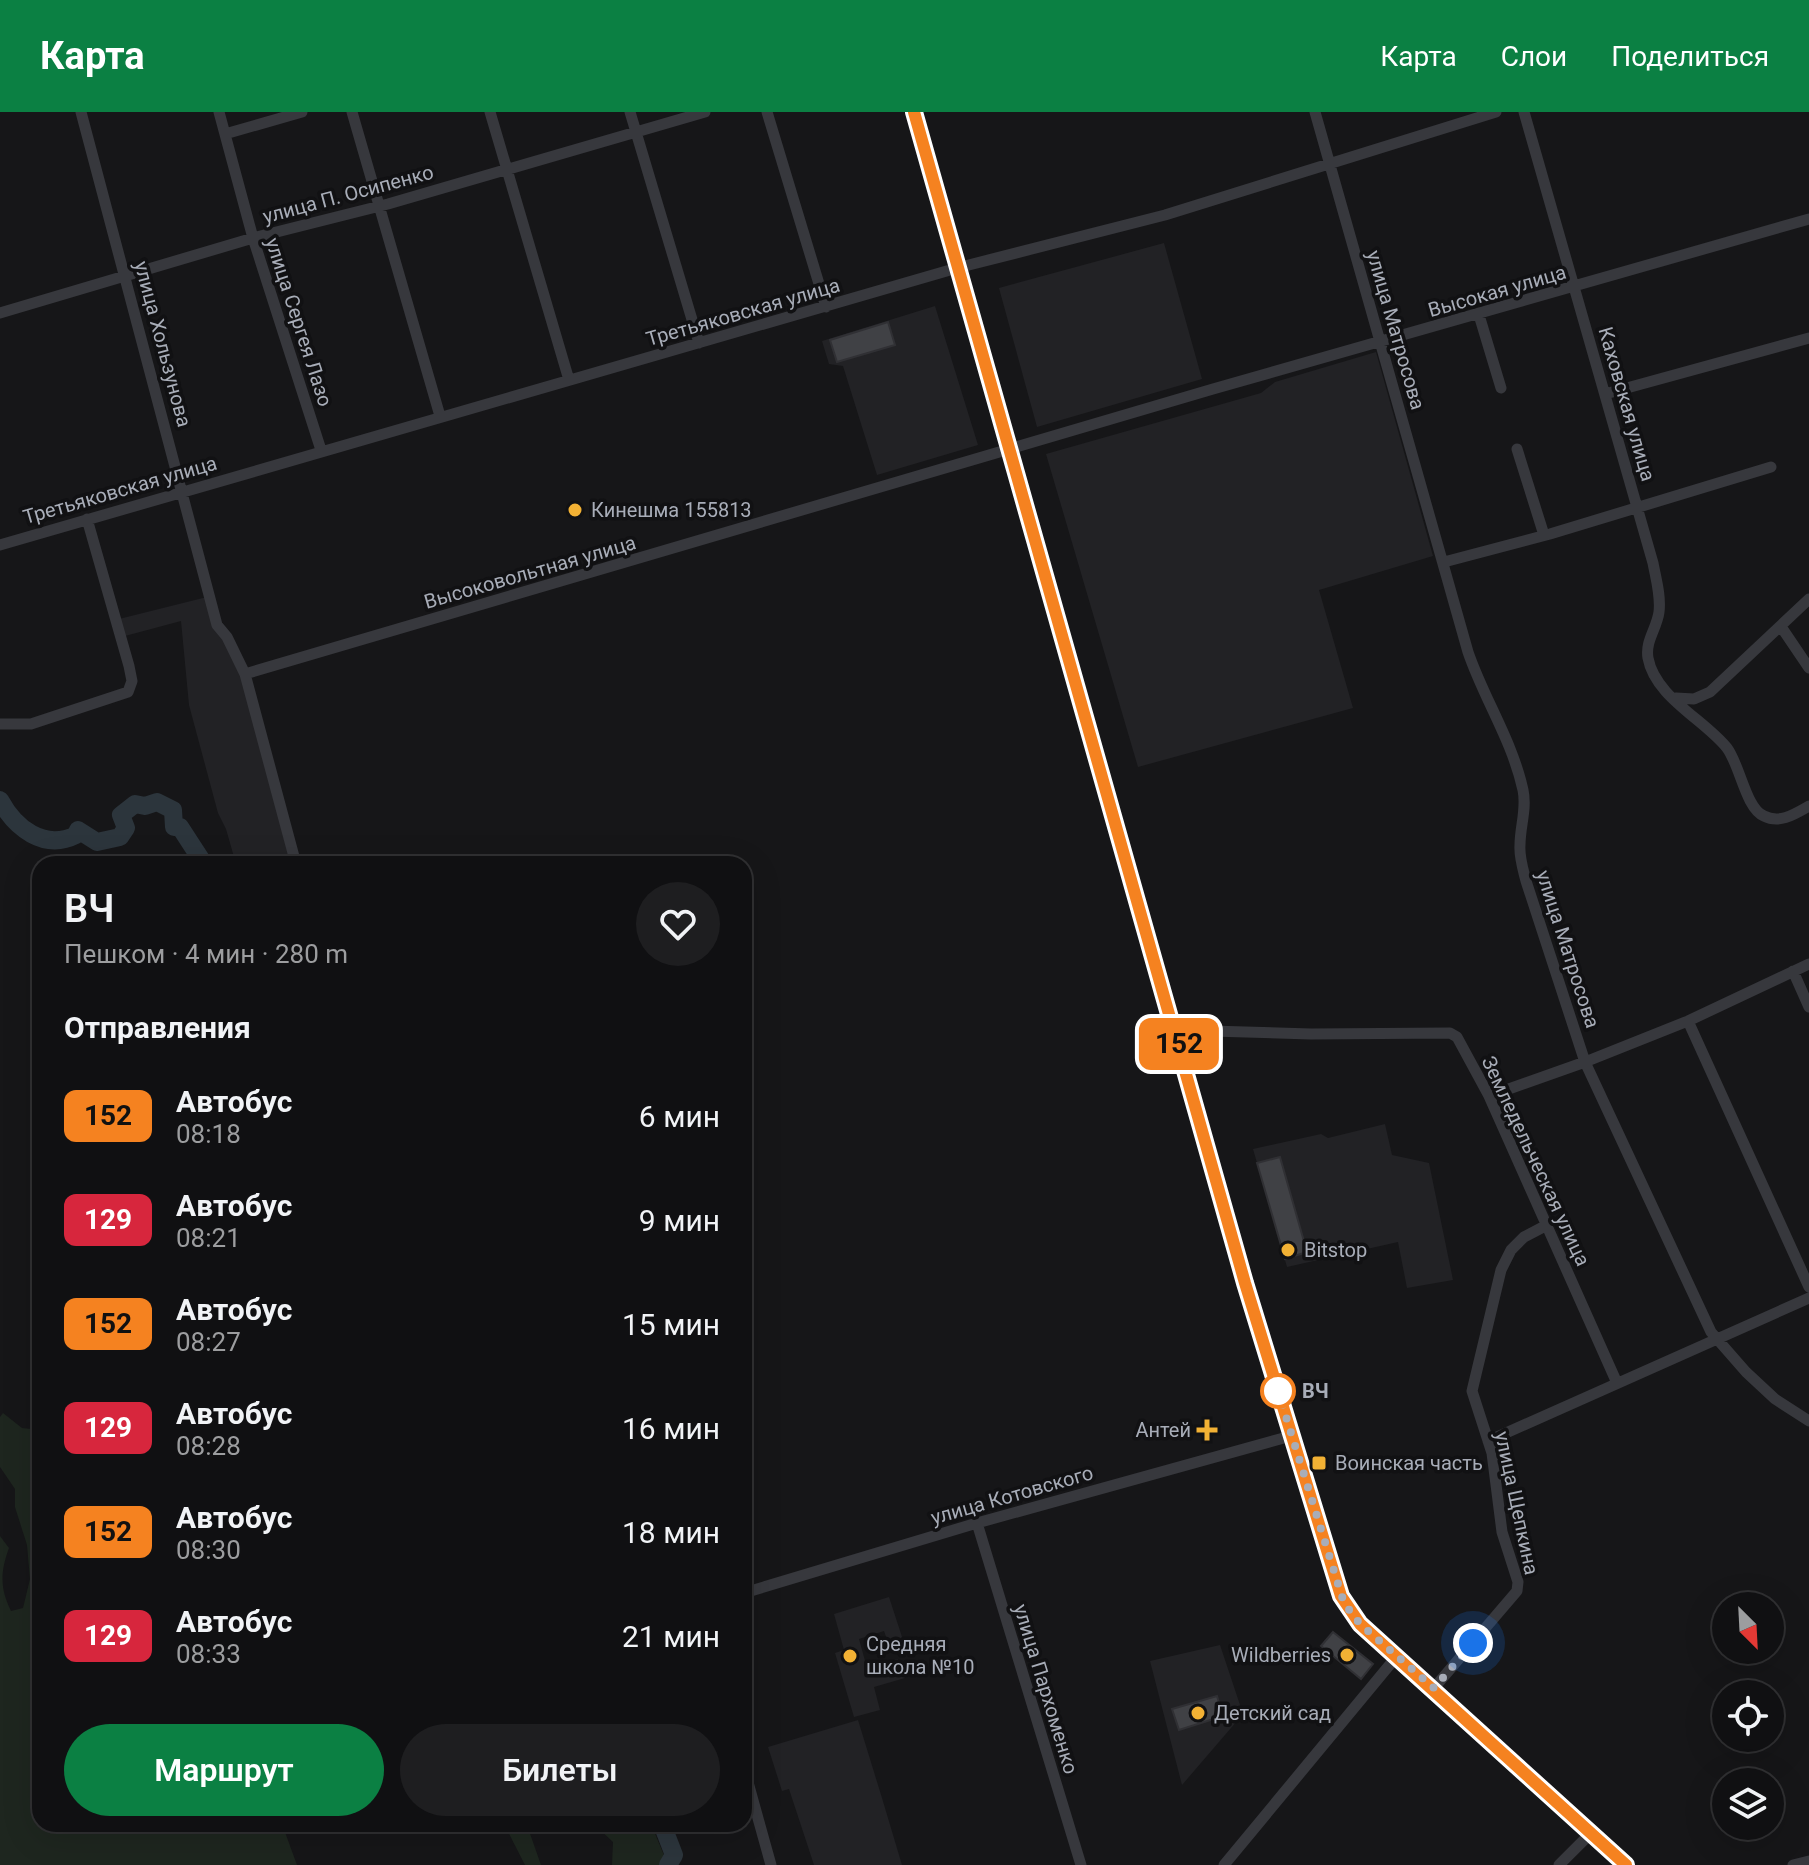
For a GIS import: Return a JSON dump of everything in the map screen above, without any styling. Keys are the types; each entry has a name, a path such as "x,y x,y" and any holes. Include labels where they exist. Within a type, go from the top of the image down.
{"street":[{"name":"улица Хользунова","path":"81,112 217,625 227,637 245,674 294,856"},
{"name":"улица Сергея Лазо","path":"219,112 253,238 321,450"},
{"path":"225,134 302,112"},
{"path":"352,112 440,416"},
{"path":"490,112 569,380"},
{"path":"630,112 699,343"},
{"name":"улица П. Осипенко","path":"0,313 253,238 380,206 705,112"},
{"path":"767,112 826,307"},
{"path":"914,112 1291,1436 1344,1603 1360,1624 1626,1865"},
{"name":"улица Матросова","path":"1315,112 1476,676 1501,723 1523,790 1520,855 1585,1062 1717,1339 1775,1399 1809,1421"},
{"name":"Третьяковская улица","path":"0,545 957,268 1165,215 1496,112"},
{"name":"Каховская улица","path":"1524,112 1576,288 1659,596 1656,628 1647,648 1648,660 1666,692 1724,745 1734,759 1754,809 1762,816 1789,818 1809,806"},
{"name":"Высокая улица","path":"1009,450 1809,219"},
{"path":"1479,315 1501,388"},
{"path":"1605,394 1809,338"},
{"path":"1517,449 1544,535"},
{"name":"Высоковольтная улица","path":"245,674 1009,450"},
{"path":"1444,562 1771,467"},
{"path":"0,724 31,724 128,692 132,681 129,666 87,519"},
{"path":"1676,698 1694,699 1710,692 1782,628 1809,599"},
{"path":"1782,628 1809,668"},
{"path":"1489,1096 1688,1021 1809,964"},
{"path":"1793,971 1809,1007"},
{"path":"1688,1021 1809,1287"},
{"name":"Земледельческая улица","path":"1176,1030 1311,1034 1450,1033 1457,1037 1489,1096 1617,1383"},
{"name":"улица Щепкина","path":"1434,1688 1517,1591 1518,1582 1502,1532 1496,1472 1472,1391 1492,1318 1501,1270 1511,1250 1524,1237 1547,1225"},
{"path":"1488,1441 1809,1298"},
{"name":"улица Котовского","path":"752,1591 977,1523 1291,1436"},
{"name":"улица Пархоменко","path":"977,1523 1081,1865"},
{"path":"1224,1865 1397,1656"},
{"path":"752,1797 771,1865"},
{"path":"1559,1865 1592,1832"},
{"path":"1793,1865 1809,1861"}],"shaded area":[{"path":"1164,243 1202,379 1037,427 999,288"},
{"path":"935,306 978,445 877,475 843,366 829,364 822,341"},
{"path":"1376,352 1433,556 1319,590 1353,708 1138,767 1046,454 1261,393 1275,382"},
{"path":"207,597 241,675 289,856 234,856 218,813 189,705 181,621 125,636 115,620"},
{"path":"1385,1124 1392,1155 1429,1163 1453,1280 1407,1288 1398,1242 1287,1267 1253,1149 1321,1134 1328,1138"},
{"path":"3,1413 22,1428 32,1429 32,1832 285,1832 297,1865 0,1865 0,1536 9,1548 2,1580 11,1611 23,1608 30,1579 27,1545 15,1507 15,1489 0,1467 0,1417"},
{"name":"Средняя школа №10","path":"889,1597 904,1643 890,1648 884,1631 859,1639 867,1668 898,1659 905,1678 874,1687 880,1710 854,1717 835,1653 844,1650 834,1614"},
{"name":"Детский сад","path":"1220,1645 1243,1714 1182,1785 1150,1661"},
{"path":"858,1720 902,1865 814,1865 789,1789 782,1791 768,1747"},
{"path":"508,1832 529,1832 541,1865 525,1865"},
{"path":"602,1832 654,1832 668,1865 612,1865 613,1842"}],"building":[{"path":"888,322 895,345 837,362 830,340"},
{"path":"1280,1157 1307,1252 1285,1259 1257,1163"},
{"name":"Wildberries","path":"1333,1632 1373,1664 1361,1679 1321,1646"},
{"name":"Детский сад","path":"1217,1696 1223,1716 1179,1730 1172,1709"}],"waterway":[{"path":"0,800 14,820 32,834 53,840 76,835 78,830 97,842 120,837 126,828 121,815 135,804 145,806 157,802 173,810 174,827 180,827 199,856"},
{"path":"665,1832 674,1855 668,1865"}],"bus line":[{"name":"152","path":"914,112 1176,1030 1245,1283 1341,1596 1360,1624 1626,1865"}],"place":[{"name":"Кинешма 155813","path":"575,510"},
{"name":"Bitstop","path":"1288,1250"},
{"name":"ВЧ","path":"1278,1391"},
{"name":"Антей","path":"1207,1430"},
{"name":"Воинская часть","path":"1319,1463"},
{"name":"Wildberries","path":"1347,1655"},
{"name":"Средняя школа №10","path":"850,1656"},
{"name":"Детский сад","path":"1198,1713"}],"route":[{"path":"1278,1391 1334,1576 1350,1613 1434,1688 1473,1643"}]}
